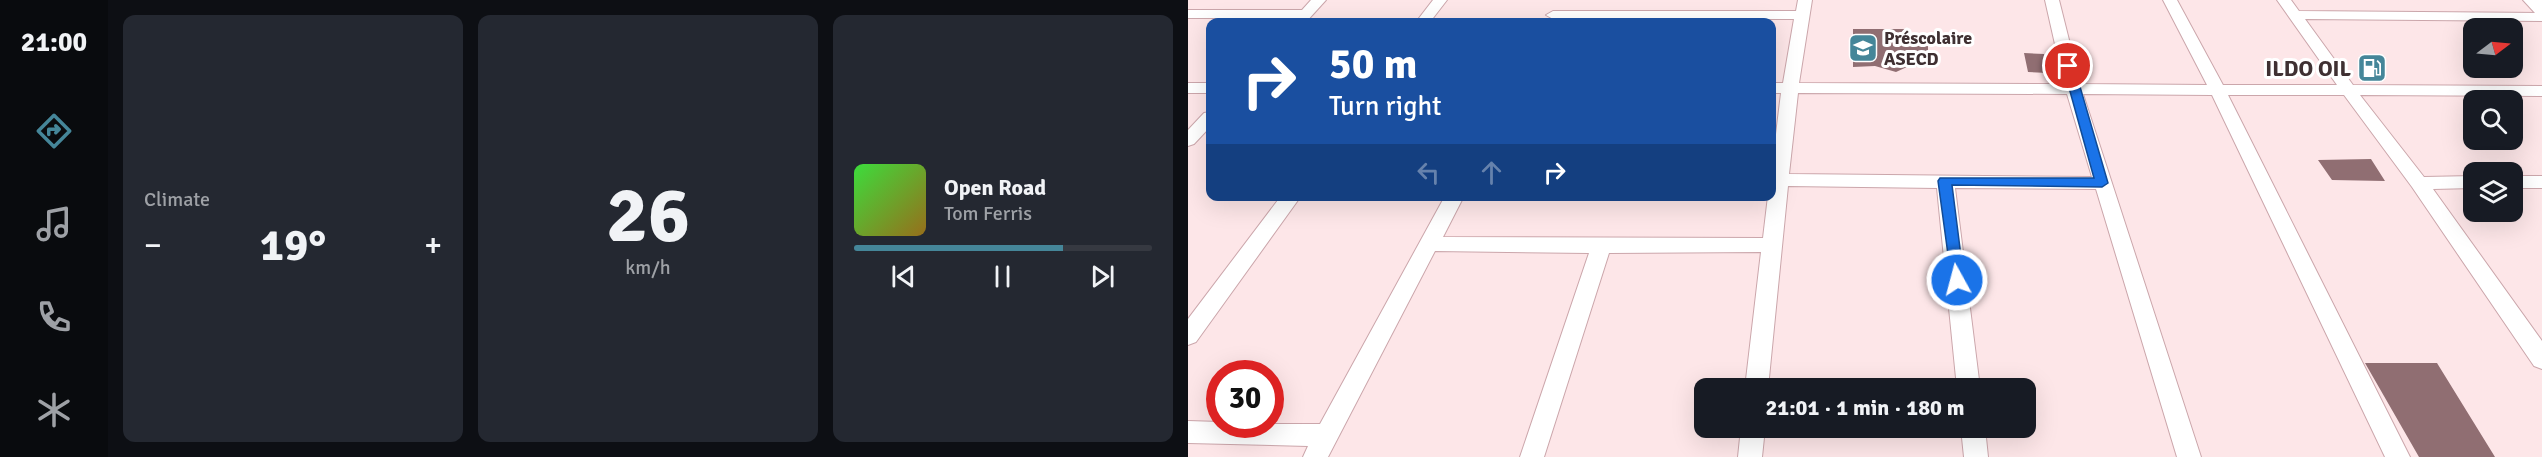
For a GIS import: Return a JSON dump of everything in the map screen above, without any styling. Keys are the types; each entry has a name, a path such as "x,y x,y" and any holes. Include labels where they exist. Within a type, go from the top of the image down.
{"main road":[{"path":"2532,0 2542,9"}],"street":[{"path":"1188,12 1200,0"},
{"path":"1188,12 1302,18 1319,0"},
{"path":"1426,18 1440,0"},
{"path":"1552,18 1561,0"},
{"path":"1674,15 1679,0"},
{"path":"2052,0 2073,88 2189,457"},
{"path":"2170,0 2218,90 2398,457"},
{"path":"2284,0 2348,90 2419,183 2542,359"},
{"path":"2399,0 2414,16"},
{"path":"1582,18 1804,7 1781,88 1779,180 1758,378"},
{"path":"2294,15 2542,17"},
{"path":"1188,88 1206,87"},
{"path":"1781,88 2542,91"},
{"path":"1188,140 1206,121"},
{"path":"1779,180 2102,183"},
{"path":"1945,181 1968,378"},
{"path":"2419,183 2463,182"},
{"path":"2523,182 2542,182"},
{"path":"1188,336 1288,201"},
{"path":"1315,457 1452,201"},
{"path":"1430,244 1772,245"},
{"path":"1532,457 1601,246"},
{"path":"1188,432 1327,435"},
{"path":"1750,457 1752,438"},
{"path":"1974,438 1976,457"}],"building":[{"path":"1853,29 1905,29 1907,38 1928,39 1928,67 1907,67 1896,72 1875,66 1853,67"},
{"path":"2024,53 2044,54 2048,73 2028,72"},
{"path":"2371,159 2385,181 2332,180 2318,160"},
{"path":"2365,363 2437,363 2495,457 2419,457"}],"place":[{"name":"Préscolaire ASECD","path":"1863,48"},
{"name":"ILDO OIL","path":"2372,68"}],"route":[{"path":"1957,280 1945,181 2102,183 2068,66"}]}
